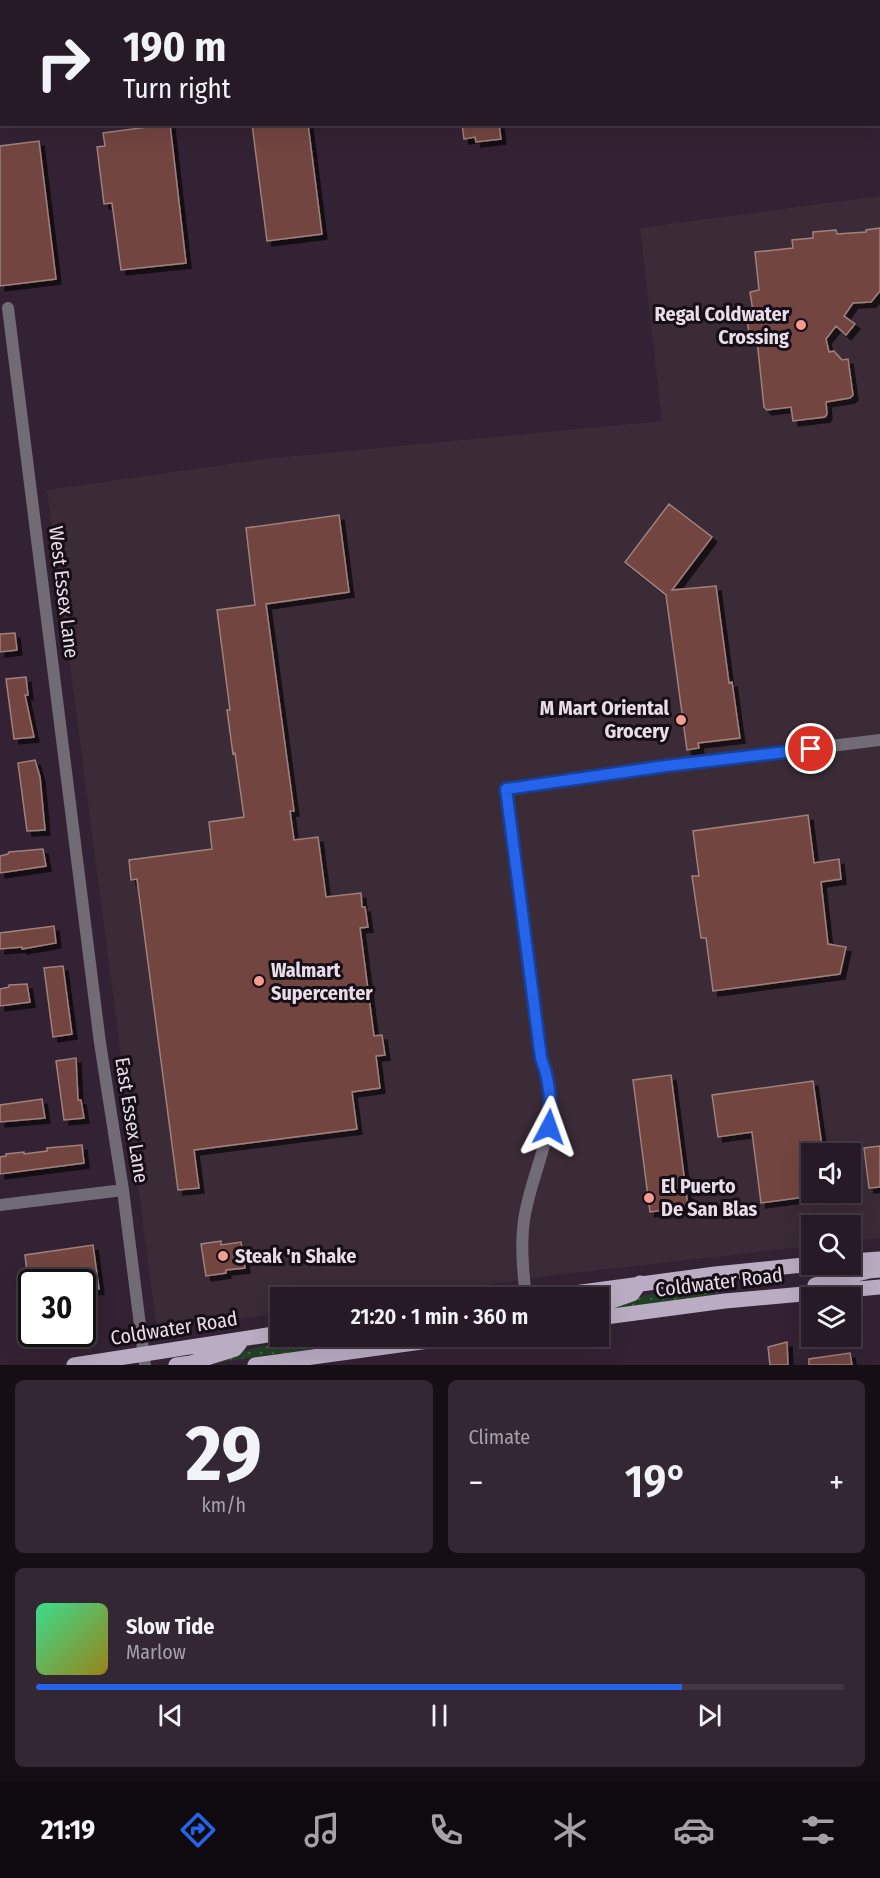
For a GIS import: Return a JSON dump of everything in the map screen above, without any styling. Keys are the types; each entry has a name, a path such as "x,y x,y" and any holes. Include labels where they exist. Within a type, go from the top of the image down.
{"main road":[{"path":"861,1261 880,1259"},
{"name":"Coldwater Road","path":"609,1288 801,1265"},
{"path":"813,1287 880,1270"},
{"path":"609,1302 632,1294 640,1283"},
{"name":"Coldwater Road","path":"861,1289 880,1287"},
{"name":"Coldwater Road","path":"609,1317 801,1293"},
{"name":"Coldwater Road","path":"74,1365 140,1361 270,1335"},
{"path":"176,1365 191,1363 235,1349 244,1339"},
{"path":"347,1353 354,1347"},
{"path":"255,1365 385,1347"}],"street":[{"name":"West Essex Lane","path":"8,308 81,881"},
{"path":"525,1287 523,1245 525,1216 547,1141 550,1093 548,1075 541,1058 506,789 666,766 880,740"},
{"name":"East Essex Lane","path":"81,881 100,1043 123,1190 140,1361"},
{"path":"0,1205 123,1190"}],"shaded area":[{"path":"880,196 880,1238 861,1240 861,1215 801,1215 801,1247 471,1287 270,1287 270,1314 157,1330 47,490 264,459 662,421 640,228"}],"green space":[{"path":"730,1284 733,1287 707,1296 609,1310 609,1308 646,1295"},
{"path":"259,1347 322,1347 206,1364 205,1362"}],"building":[{"path":"170,126 186,263 121,270 112,203 104,204 97,147 105,146 103,133"},
{"path":"252,126 308,126 322,234 267,241"},
{"path":"462,126 499,126 501,139 476,142 475,137 464,139"},
{"path":"39,141 56,279 0,286 0,146"},
{"name":"Regal Coldwater Crossing","path":"880,228 880,291 871,302 853,303 844,316 855,324 846,335 836,326 826,339 829,352 834,351 842,360 848,359 853,395 850,398 826,402 825,417 793,421 791,407 767,410 764,407 757,340 750,341 747,318 754,317 750,292 759,290 755,252 793,248 792,240 813,238 813,232 836,230 837,234 866,232 866,230"},
{"path":"669,504 712,537 672,590 716,586 729,683 732,682 740,738 698,743 699,748 687,750 666,595 625,562"},
{"name":"Walmart Supercenter","path":"339,515 349,592 266,604 294,811 290,811 294,840 318,837 326,897 361,893 362,907 365,907 368,927 360,928 374,1036 382,1035 385,1055 376,1056 380,1088 352,1092 357,1129 194,1150 199,1188 178,1190 137,879 131,880 129,860 212,849 209,822 244,817 227,710 230,710 217,610 255,605 246,528"},
{"path":"15,633 17,650 0,652 0,634"},
{"path":"26,677 28,695 25,695 34,737 14,739 6,679"},
{"path":"35,760 40,777 45,830 27,831 18,763"},
{"path":"808,815 814,863 839,859 841,879 821,882 828,944 846,947 840,974 713,991 706,938 701,938 692,876 699,876 693,831"},
{"path":"43,849 46,866 0,873 0,856 9,852"},
{"path":"54,926 56,943 22,949 22,947 0,949 0,933"},
{"path":"63,966 72,1034 53,1037 44,968"},
{"path":"27,984 30,1002 0,1006 0,989 9,987 9,985"},
{"path":"76,1058 78,1100 81,1100 84,1118 64,1120 56,1061"},
{"path":"671,1075 688,1207 650,1212 633,1080"},
{"path":"813,1081 821,1143 801,1143 801,1198 761,1203 752,1132 718,1137 712,1095"},
{"path":"42,1099 45,1118 0,1122 0,1105"},
{"path":"82,1145 84,1163 0,1174 0,1157 6,1154 24,1152 24,1154 47,1151 47,1148"},
{"path":"880,1146 880,1187 869,1188 864,1148"},
{"name":"Steak 'n Shake","path":"221,1241 221,1245 241,1242 245,1268 226,1270 226,1273 206,1276 201,1244"},
{"path":"93,1245 99,1289 96,1289 96,1269 27,1269 25,1255"},
{"path":"787,1342 788,1365 770,1365 768,1347"},
{"path":"850,1353 852,1365 809,1365 809,1359"}],"place":[{"name":"Regal Coldwater Crossing","path":"801,325"},
{"name":"M Mart Oriental Grocery","path":"681,720"},
{"name":"Walmart Supercenter","path":"259,981"},
{"name":"El Puerto De San Blas","path":"649,1198"},
{"name":"Steak 'n Shake","path":"223,1256"}],"route":[{"path":"549,1127 548,1075 541,1058 506,789 666,766 811,749"}]}
